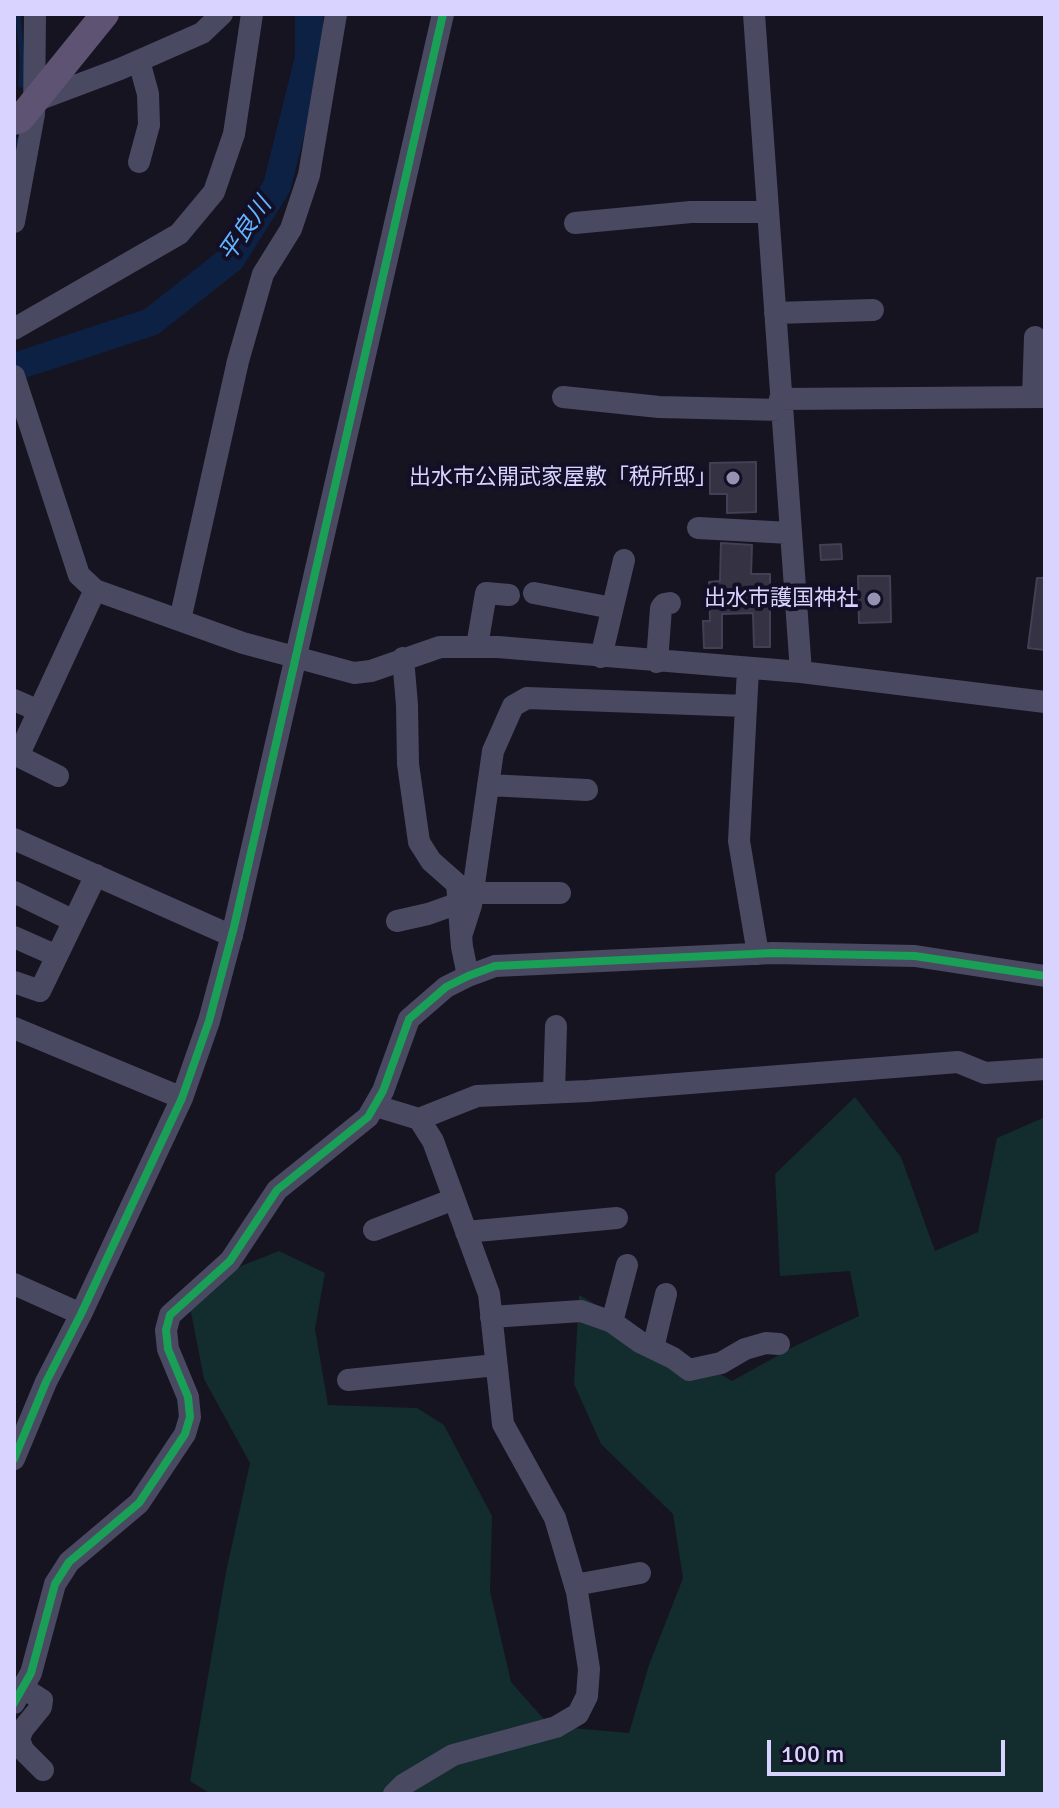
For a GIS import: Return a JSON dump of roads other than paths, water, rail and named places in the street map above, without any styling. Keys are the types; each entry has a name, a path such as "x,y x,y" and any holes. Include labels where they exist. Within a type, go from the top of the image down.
{"main road":[{"path":"24,111 105,14"}],"street":[{"path":"14,222 30,145 24,111 35,14"},
{"path":"24,111 202,33 222,14"},
{"path":"14,329 179,234 214,192 234,134 252,14"},
{"path":"180,620 238,361 263,274 291,229 309,175 336,14"},
{"path":"14,1459 46,1382 182,1098 209,1021 232,936 443,14"},
{"path":"754,14 801,672"},
{"path":"139,61 148,94 149,125 139,162"},
{"path":"575,223 691,212 768,212"},
{"path":"775,313 873,310"},
{"path":"563,397 659,407 1039,397 1035,337"},
{"path":"14,376 79,575 95,590 295,658 354,673 371,671 440,647 477,646 801,672 1045,702"},
{"path":"698,528 790,533"},
{"path":"606,658 612,608 624,560"},
{"path":"58,776 16,755 95,590"},
{"path":"477,646 486,593 509,595"},
{"path":"534,593 612,608"},
{"path":"657,662 661,608 670,603"},
{"path":"403,658 408,764 419,842 431,861 457,884 466,898"},
{"path":"748,669 739,841 758,954"},
{"path":"468,976 461,936 466,898 493,751 513,706 527,698 746,706"},
{"path":"14,700 39,711"},
{"path":"488,785 587,790"},
{"path":"14,839 232,936"},
{"path":"14,982 40,991 96,875"},
{"path":"14,892 74,921"},
{"path":"397,921 428,914 466,898 560,893"},
{"path":"14,937 57,956"},
{"path":"43,1770 23,1750 19,1739 41,1707 42,1700 18,1695 31,1673 55,1584 69,1562 139,1503 185,1434 190,1417 188,1397 168,1349 166,1330 170,1315 230,1261 277,1190 368,1117 376,1106 409,1019 446,987 495,966 758,954 915,956 1045,976"},
{"path":"554,1092 556,1026"},
{"path":"14,1028 182,1098"},
{"path":"376,1106 419,1119 477,1096 958,1062 985,1073 1045,1069"},
{"path":"394,1794 403,1785 453,1755 556,1727 578,1714 587,1696 589,1669 575,1585 555,1518 503,1424 489,1294 433,1141 419,1119"},
{"path":"374,1230 454,1199"},
{"path":"466,1232 617,1218"},
{"path":"612,1322 627,1265"},
{"path":"14,1284 81,1314"},
{"path":"653,1348 666,1294"},
{"path":"491,1317 581,1311 612,1322 689,1370 721,1363 745,1349 766,1343 779,1344"},
{"path":"348,1380 496,1365"},
{"path":"575,1585 640,1573"}],"waterway":[{"path":"18,14 21,85"},
{"name":"平良川","path":"14,367 151,322 231,259 277,186 309,58 309,14"},
{"path":"14,151 16,140"}],"place":[{"name":"出水市公開武家屋敷「税所邸」","path":"733,478"},
{"name":"出水市護国神社","path":"874,599"}]}
